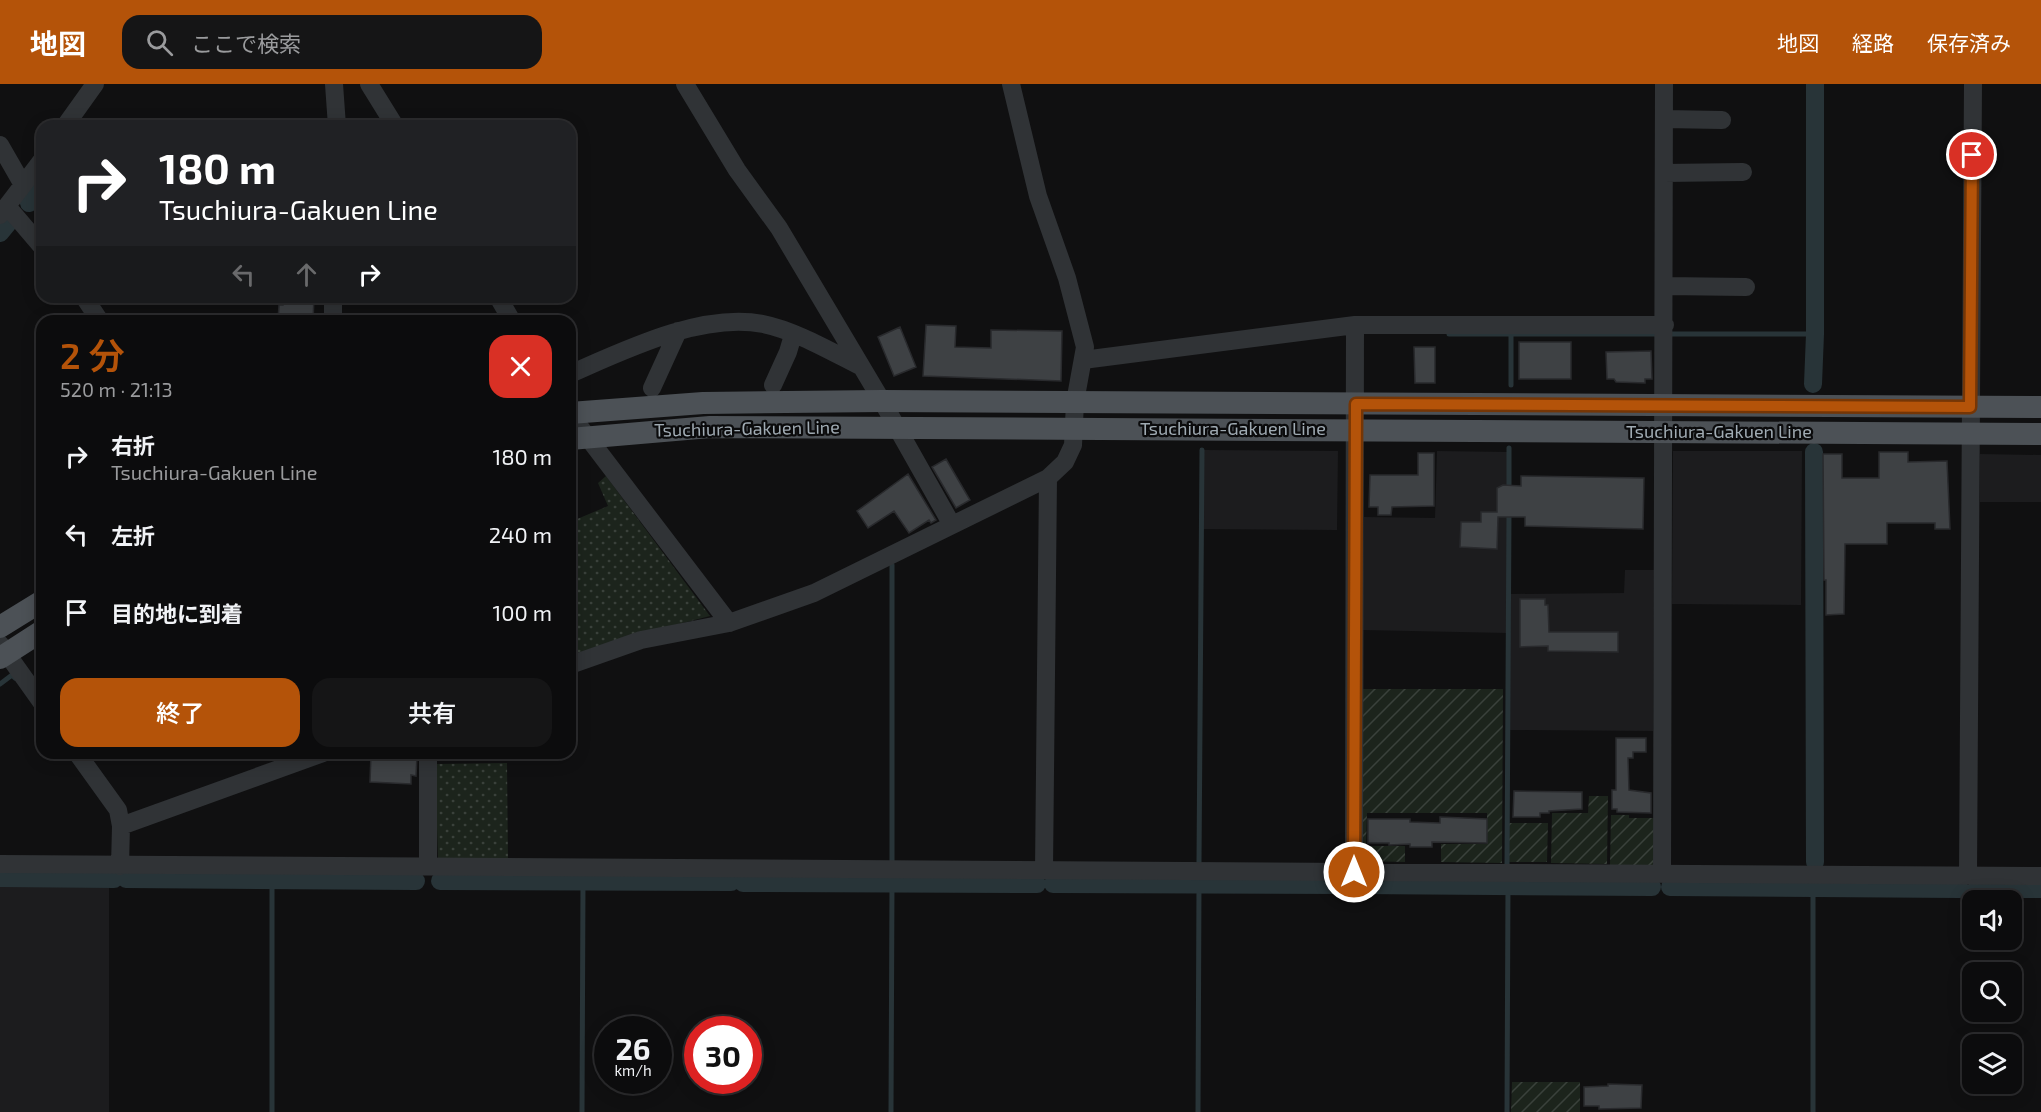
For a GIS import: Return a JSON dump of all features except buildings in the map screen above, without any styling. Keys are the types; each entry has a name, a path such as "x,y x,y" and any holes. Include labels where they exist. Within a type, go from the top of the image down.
{"main road":[{"name":"Tsuchiura-Gakuen Line","path":"576,414 703,403 882,401 2041,407"},
{"name":"Tsuchiura-Gakuen Line","path":"579,438 710,427 2041,434"},
{"path":"0,627 36,605"},
{"path":"2,652 36,634"}],"street":[{"path":"69,120 95,84"},
{"path":"334,84 337,120"},
{"path":"369,84 391,120"},
{"path":"685,84 737,170 779,228 882,401 952,525"},
{"path":"576,663 641,640 729,623 814,593 1048,478 1065,462 1073,445 1075,402 1085,347 1067,278 1038,196 1011,84"},
{"path":"1662,873 1664,84"},
{"path":"1968,876 1973,84"},
{"path":"1664,119 1722,120"},
{"path":"0,145 23,184"},
{"path":"36,168 4,210 36,241"},
{"path":"1664,173 1743,172"},
{"path":"1665,286 1746,287"},
{"path":"576,371 678,331 711,324 742,322 764,324 814,342 860,366"},
{"path":"1083,360 1355,325 1665,325"},
{"path":"1354,872 1355,325"},
{"path":"652,388 678,331"},
{"path":"772,385 788,352 793,335"},
{"path":"579,438 729,623"},
{"path":"1044,870 1048,478"},
{"path":"2,652 36,694"},
{"path":"83,759 118,810 121,826 120,866"},
{"path":"121,826 306,759"},
{"path":"428,759 428,867"},
{"path":"0,864 2041,876"}],"shaded area":[{"path":"1204,450 1338,451 1337,530 1201,529"},
{"path":"1437,451 1508,452 1507,633 1362,630 1364,517 1435,518"},
{"path":"1673,451 1802,451 1801,605 1672,604"},
{"path":"1980,454 2041,455 2041,502 1980,502"},
{"path":"606,476 710,616 640,634 576,655 576,519 608,506 598,483"},
{"path":"1625,570 1654,570 1653,731 1508,730 1511,594 1624,593"},
{"path":"1360,689 1503,689 1502,863 1441,862 1441,844 1487,844 1487,813 1367,813 1366,846 1405,846 1405,862 1359,861"},
{"path":"507,763 508,861 438,859 435,764"},
{"path":"1589,796 1608,796 1607,864 1551,863 1552,813 1588,813"},
{"path":"1611,815 1656,818 1655,866 1610,865"},
{"path":"1509,823 1548,823 1547,862 1508,862"},
{"path":"109,886 109,1112 0,1112 0,887"},
{"path":"1512,1082 1580,1082 1580,1112 1511,1112"}],"waterway":[{"path":"1813,384 1815,84"},
{"path":"29,203 36,194"},
{"path":"0,233 9,222"},
{"path":"1449,334 1659,334"},
{"path":"1672,334 1815,334"},
{"path":"1511,335 1511,385"},
{"path":"1509,448 1509,491"},
{"path":"1199,862 1202,450"},
{"path":"1814,452 1815,862"},
{"path":"1507,864 1509,512"},
{"path":"892,565 892,861"},
{"path":"0,684 12,675 15,678"},
{"path":"0,878 114,879"},
{"path":"126,879 416,881"},
{"path":"272,880 272,1112"},
{"path":"440,881 731,882"},
{"path":"582,1112 583,882"},
{"path":"891,1112 892,882"},
{"path":"743,883 1037,884"},
{"path":"1053,884 1346,885"},
{"path":"1198,1112 1199,884"},
{"path":"1358,885 1652,887"},
{"path":"1507,1112 1508,885"},
{"path":"1670,887 1960,889"},
{"path":"1813,888 1813,1112"},
{"path":"1976,889 2041,889"}],"route":[{"path":"1354,872 1356,404 1970,407 1972,155"}]}
